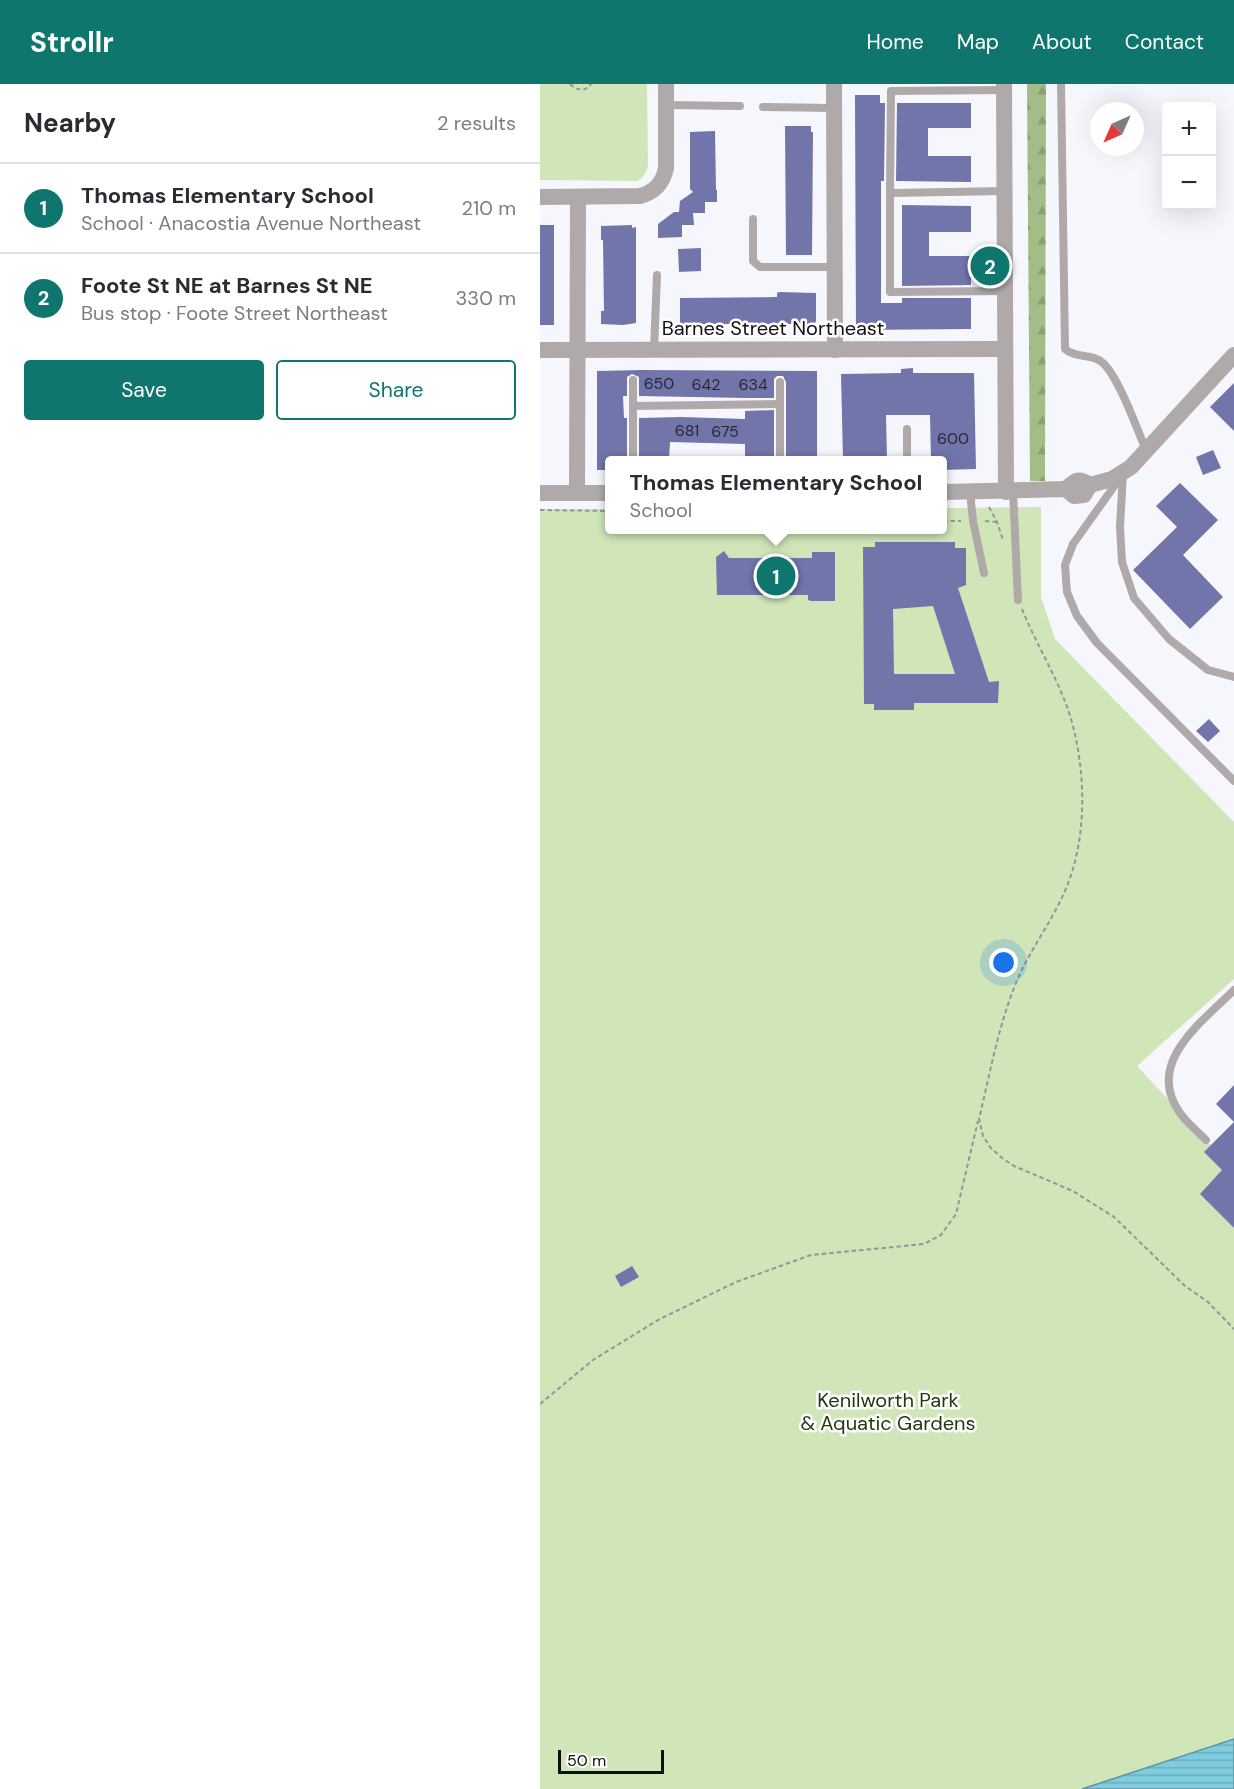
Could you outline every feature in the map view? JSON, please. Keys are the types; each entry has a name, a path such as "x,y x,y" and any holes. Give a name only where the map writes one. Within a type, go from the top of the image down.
{"street":[{"path":"540,197 640,196 658,187 666,168 666,84"},
{"path":"834,84 835,350"},
{"path":"1004,87 1005,349 1009,491"},
{"path":"578,196 576,350 578,493"},
{"name":"Barnes Street Northeast","path":"540,350 1005,349"},
{"path":"947,492 1066,489 1075,481 1083,480 1090,485 1112,479 1124,473 1234,356"},
{"path":"540,493 605,493"}],"lane":[{"path":"1061,84 1065,349 1070,353 1098,359 1104,364 1117,383 1146,450"},
{"path":"1004,87 891,91 890,292 1005,291"},
{"path":"666,105 740,106"},
{"path":"763,107 834,108"},
{"path":"890,193 1005,191"},
{"path":"753,219 753,261 760,267 834,267"},
{"path":"654,350 657,274"},
{"path":"633,380 633,456"},
{"path":"780,382 780,456"},
{"path":"633,406 780,404"},
{"path":"907,429 907,456"},
{"path":"1124,473 1120,526 1122,562 1134,598 1169,639 1208,670 1234,677"},
{"path":"1124,473 1073,544 1065,565 1067,592 1077,616 1097,643 1234,781"},
{"path":"1009,491 1018,600"},
{"path":"970,492 973,521 984,573"},
{"path":"1206,1140 1181,1115 1171,1098 1168,1078 1170,1065 1178,1048 1234,990"}],"path":[{"path":"570,84 575,89 583,90 591,84"},
{"path":"987,504 997,522 1003,541"},
{"path":"540,510 605,511"},
{"path":"947,521 965,521"},
{"path":"981,521 997,522"},
{"path":"540,1404 594,1360 658,1320 736,1282 811,1255 924,1244 940,1235 956,1214 1002,1020 1025,963 1065,889 1078,850 1082,792 1080,760 1068,706 1018,600"},
{"path":"979,1119 983,1136 990,1147 1002,1158 1014,1166 1073,1191 1113,1217 1185,1286 1208,1302 1234,1329"}],"green space":[{"path":"540,84 647,84 648,167 643,177 637,181 540,180"},
{"path":"1027,84 1046,84 1045,481 1030,481"},
{"name":"Kenilworth Park & Aquatic Gardens","path":"1041,507 1041,597 1055,639 1234,822 1234,979 1137,1066 1234,1170 1234,1739 1082,1789 540,1789 540,509 605,509 605,534 947,534 947,508"}],"water":[{"path":"1234,1739 1234,1789 1082,1789"}],"building":[{"path":"855,95 880,95 880,103 885,103 884,181 881,181 881,303 902,303 902,298 971,298 971,329 856,330"},
{"path":"897,103 971,103 971,128 928,128 928,156 971,156 971,182 896,181"},
{"path":"785,126 811,126 811,132 813,132 812,255 786,255"},
{"path":"715,131 717,202 705,202 705,213 693,213 694,225 682,225 682,237 658,238 658,224 674,212 679,212 680,201 693,192 690,189 690,132"},
{"path":"902,205 971,206 971,232 929,232 929,256 971,256 971,285 902,286"},
{"path":"540,225 554,225 554,325 540,325"},
{"path":"632,225 632,228 636,227 636,323 601,324 601,311 604,311 601,226"},
{"path":"701,248 701,271 679,272 678,249"},
{"path":"779,292 816,293 816,322 812,324 680,324 680,298 777,297"},
{"path":"913,368 913,373 974,373 976,469 947,470 947,456 931,456 930,415 886,415 887,456 843,456 841,374 901,373 901,369"},
{"path":"597,371 817,371 817,456 786,456 786,382 783,376 777,376 774,379 774,398 746,398 639,396 639,377 632,374 627,377 627,396 623,396 624,418 627,418 627,456 605,456 605,470 597,470"},
{"path":"1234,383 1234,431 1210,407"},
{"path":"774,410 774,456 745,456 745,444 670,442 669,456 639,456 639,418 745,419 745,411"},
{"path":"1213,450 1221,468 1203,475 1196,457"},
{"path":"1180,483 1218,520 1183,555 1223,597 1190,629 1133,570 1177,527 1156,506"},
{"path":"875,542 955,542 955,548 966,548 966,585 958,588 989,682 999,681 998,703 914,703 914,710 874,710 874,704 864,704 863,547 875,547","holes":["933,606 955,674 894,674 893,609"]},
{"path":"724,551 729,558 812,558 812,552 835,552 835,601 811,601 808,600 808,595 717,595 716,557"},
{"path":"1209,719 1220,731 1208,742 1196,731"},
{"path":"1234,1085 1234,1122 1216,1104"},
{"path":"1234,1122 1234,1228 1200,1194 1222,1170 1204,1152"},
{"path":"632,1266 639,1277 621,1287 615,1276"}],"place":[{"name":"Foote St NE at Barnes St NE","path":"990,266"},
{"name":"Thomas Elementary School","path":"776,576"}]}
